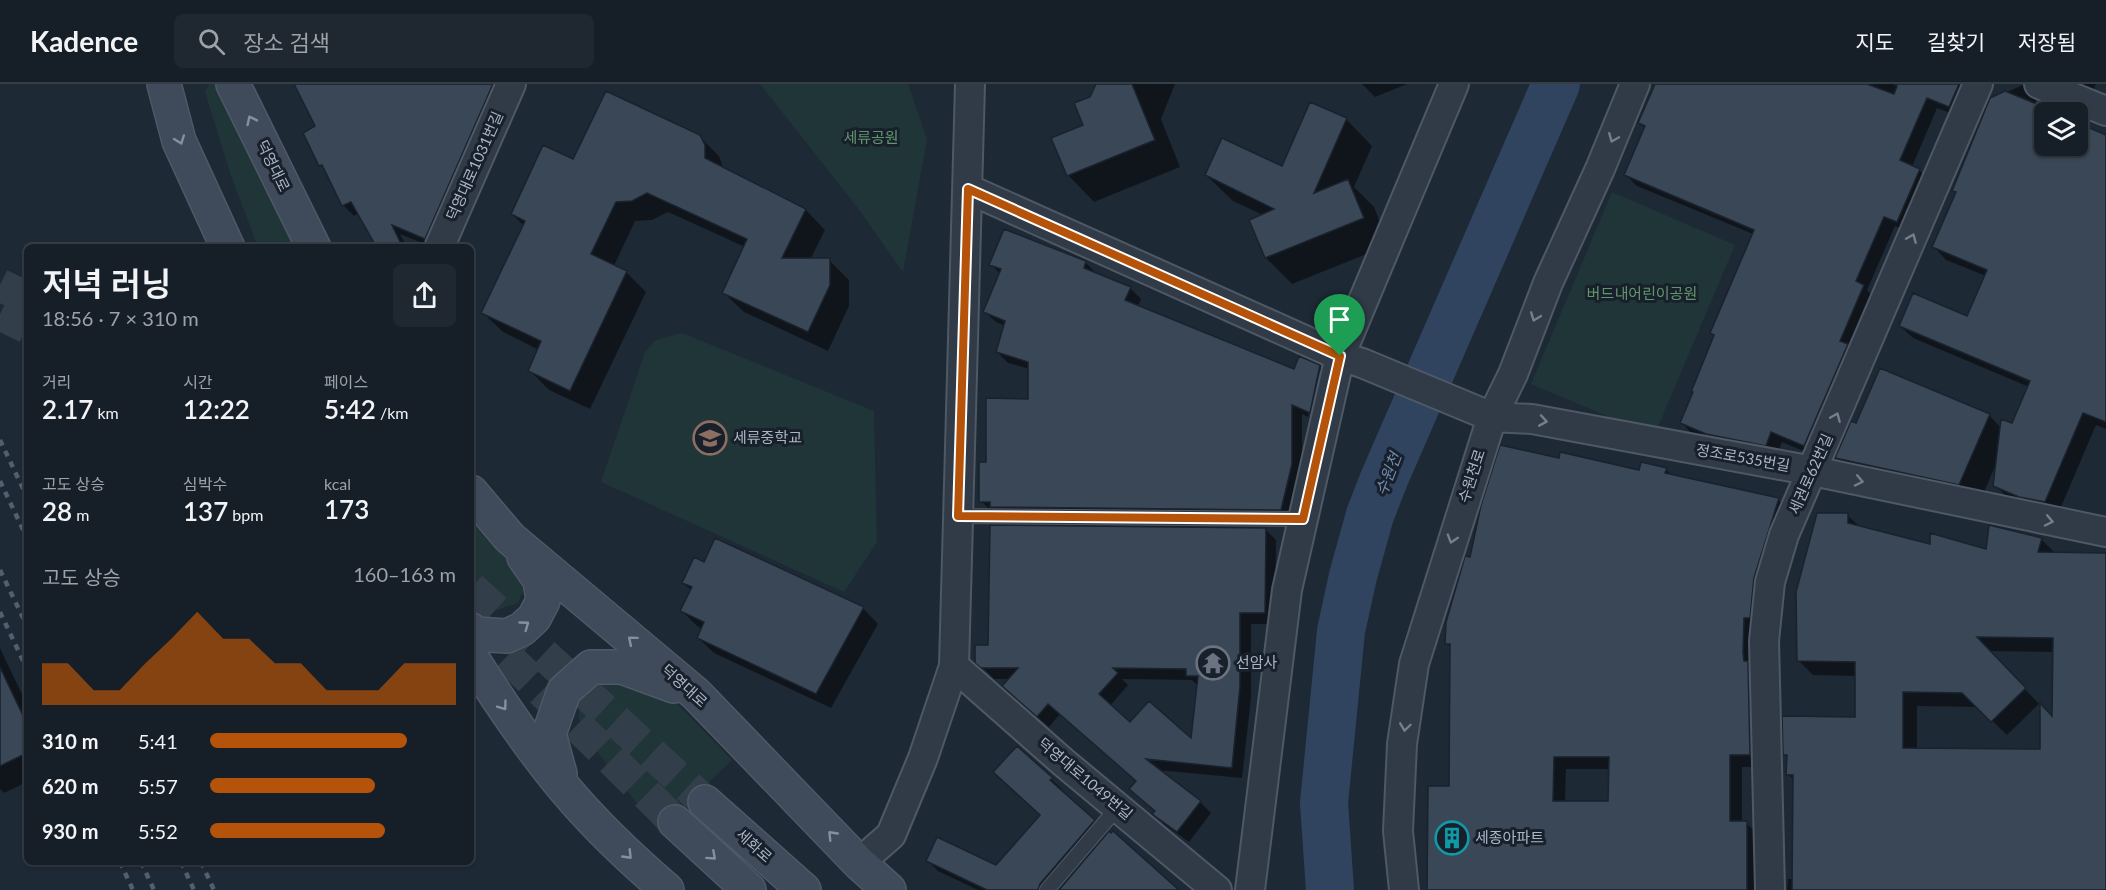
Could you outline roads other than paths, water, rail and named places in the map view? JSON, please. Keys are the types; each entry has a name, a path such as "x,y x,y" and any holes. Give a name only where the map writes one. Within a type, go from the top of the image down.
{"main road":[{"path":"164,84 179,141 226,244"},
{"name":"덕영대로","path":"233,84 312,244"},
{"name":"덕영대로","path":"474,496 510,538 696,694 859,863 889,890"},
{"path":"474,632 507,636 534,618 543,601 540,580 510,538"},
{"path":"474,662 499,701 564,789 667,890"},
{"path":"564,789 549,734 564,691 591,667 622,667 696,694"},
{"name":"세화로","path":"705,802 804,890"},
{"path":"675,822 750,890"}],"street":[{"name":"덕영대로1031번길","path":"441,244 511,84"},
{"path":"859,863 891,834 923,758 954,666 970,84"},
{"path":"1250,890 1287,590 1303,519 1351,359 1454,84"},
{"name":"수원천로","path":"1404,890 1398,831 1402,744 1414,664 1489,416 1513,374 1548,283 1600,169 1635,84"},
{"name":"세권로62번길","path":"1770,890 1764,641 1770,582 1784,535 1978,84"},
{"path":"2040,84 2106,111"},
{"name":"정조로535번길","path":"968,189 1351,359 1489,416 1532,419 1813,471 2106,532"},
{"name":"덕영대로1049번길","path":"954,666 1217,890"}],"lane":[{"path":"958,516 1303,519"},
{"path":"1047,890 1118,807"}],"waterway":[{"name":"수원천","path":"1330,890 1324,803 1341,631 1370,515 1556,84"}],"tunnel":[{"path":"0,285 24,297"},
{"path":"0,314 24,326"},
{"path":"474,591 705,802"},
{"path":"474,624 675,822"}],"railway":[{"path":"0,440 24,491"},
{"path":"0,481 24,532"},
{"path":"0,570 24,620"},
{"path":"0,612 24,663"},
{"path":"121,865 133,890"},
{"path":"142,865 154,890"},
{"path":"182,865 194,890"},
{"path":"202,865 214,890"}],"place":[{"name":"세류중학교","path":"710,438"},
{"name":"선암사","path":"1213,663"},
{"name":"세종아파트","path":"1452,838"}],"park label":[{"name":"세류공원","path":"871,138"},
{"name":"버드내어린이공원","path":"1642,294"}]}
